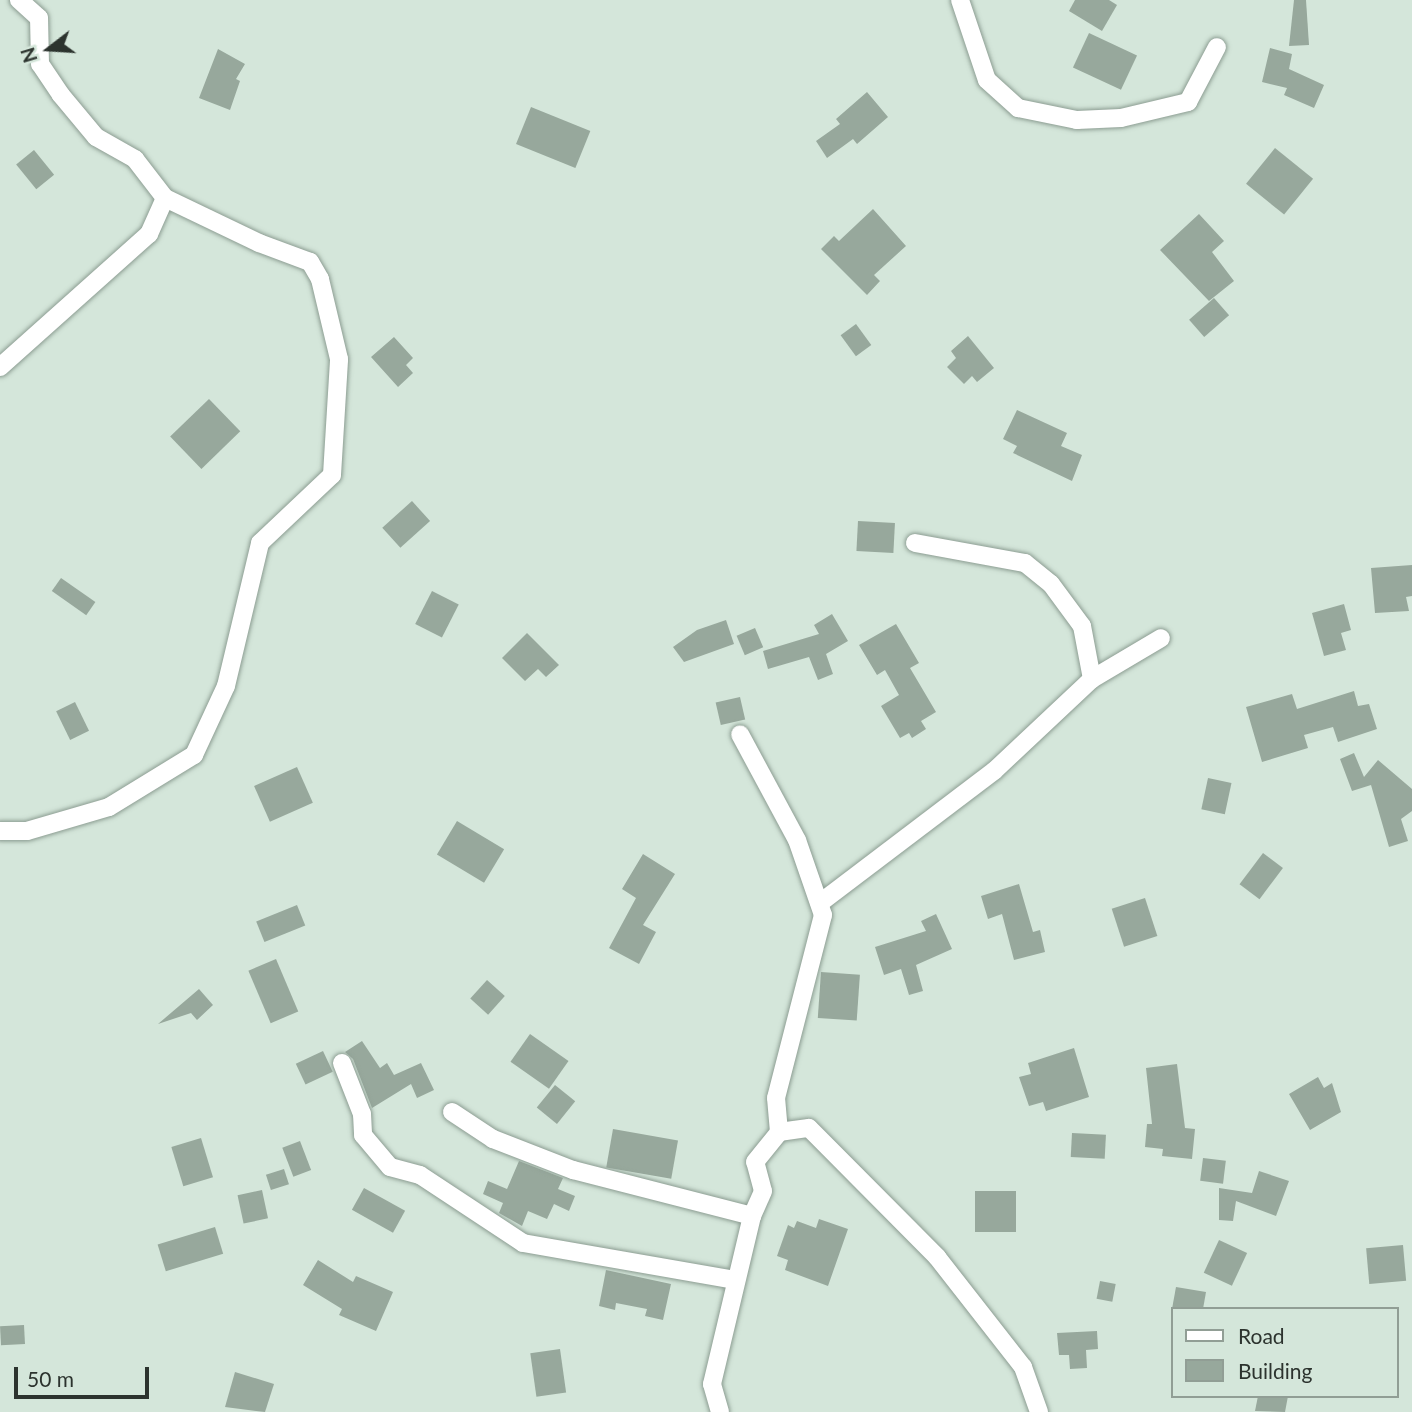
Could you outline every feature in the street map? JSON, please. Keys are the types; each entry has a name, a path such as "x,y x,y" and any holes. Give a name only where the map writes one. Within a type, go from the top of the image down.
{"street":[{"path":"0,831 27,831 110,807 194,755 226,686 260,543 332,475 340,359 320,279 310,262 258,243 165,198 135,159 96,137 61,95 40,64 39,18 19,0"},
{"path":"960,0 987,80 1017,108 1077,120 1121,118 1188,102 1217,47"},
{"path":"0,367 149,233 165,198"},
{"path":"915,543 1024,563 1051,584 1082,626 1092,679"},
{"path":"820,903 995,771 1092,679 1161,638"},
{"path":"720,1412 712,1384 752,1216 763,1191 755,1162 779,1132 776,1098 823,915 797,841 740,734"},
{"path":"342,1063 362,1114 363,1135 390,1167 420,1175 523,1243 736,1280"},
{"path":"452,1112 493,1139 573,1170 752,1216"},
{"path":"779,1132 809,1128 937,1257 1023,1367 1039,1412"}],"building":[{"path":"1075,0 1109,0 1117,5 1102,31 1069,11"},
{"path":"1294,0 1306,0 1309,45 1289,46"},
{"path":"1089,33 1137,55 1121,90 1073,67"},
{"path":"1270,48 1292,54 1289,69 1324,85 1314,108 1284,95 1287,88 1262,82"},
{"path":"218,49 245,64 236,79 240,81 230,110 199,98"},
{"path":"867,92 888,117 857,144 853,139 827,158 816,141 840,124 836,119"},
{"path":"531,107 590,131 575,168 516,144"},
{"path":"1275,148 1313,179 1284,215 1246,184"},
{"path":"34,150 54,175 36,189 16,164"},
{"path":"873,209 906,246 874,275 880,281 867,295 821,249 834,236 839,241"},
{"path":"1199,214 1224,241 1212,252 1234,281 1209,301 1160,250"},
{"path":"1214,298 1229,315 1204,337 1189,320"},
{"path":"856,324 871,345 856,356 841,335"},
{"path":"968,336 994,368 977,382 972,376 964,384 947,367 956,358 951,351"},
{"path":"394,337 413,358 406,365 413,373 398,387 371,357"},
{"path":"209,399 240,431 201,469 170,437"},
{"path":"1017,410 1067,433 1061,446 1082,455 1072,481 1013,453 1017,446 1003,439"},
{"path":"412,501 430,521 400,548 382,528"},
{"path":"858,521 895,523 893,553 856,551"},
{"path":"1412,565 1412,596 1406,597 1409,611 1375,613 1371,568"},
{"path":"61,578 95,602 86,615 52,591"},
{"path":"432,591 459,605 442,638 415,624"},
{"path":"1344,604 1351,630 1341,633 1346,650 1324,656 1312,613"},
{"path":"832,614 848,641 826,654 833,674 818,680 809,657 768,669 763,651 819,634 814,625"},
{"path":"726,620 734,644 684,662 673,647 697,630"},
{"path":"896,624 919,663 910,668 936,712 921,721 926,729 912,738 909,733 900,738 881,706 899,695 885,670 877,675 859,645"},
{"path":"755,628 763,647 745,655 737,636"},
{"path":"527,633 559,665 546,677 538,669 525,681 502,658"},
{"path":"1354,691 1358,706 1369,704 1377,729 1338,742 1333,727 1304,735 1308,748 1262,762 1246,707 1292,694 1297,709"},
{"path":"740,697 745,719 721,725 716,703"},
{"path":"75,702 89,731 70,740 56,711"},
{"path":"1354,753 1364,777 1378,760 1412,789 1412,811 1401,819 1408,841 1389,847 1371,785 1352,791 1340,759"},
{"path":"297,767 313,803 270,822 254,786"},
{"path":"1208,778 1231,783 1225,814 1201,809"},
{"path":"457,821 504,849 484,883 437,854"},
{"path":"1263,853 1283,868 1259,899 1240,884"},
{"path":"643,854 675,874 643,925 656,932 639,964 609,948 636,898 622,889"},
{"path":"1019,884 1033,932 1040,930 1045,952 1014,960 1002,914 988,919 981,896"},
{"path":"1145,898 1157,936 1124,947 1112,909"},
{"path":"297,905 305,925 264,942 256,921"},
{"path":"936,914 952,949 916,965 923,991 909,995 901,969 884,975 875,947 926,931 921,921"},
{"path":"276,959 298,1011 271,1023 248,971"},
{"path":"821,972 860,975 857,1021 818,1018"},
{"path":"487,980 505,996 488,1015 470,999"},
{"path":"199,989 213,1005 197,1020 191,1013 158,1024"},
{"path":"530,1034 569,1061 549,1089 510,1062"},
{"path":"362,1041 380,1068 387,1063 394,1075 421,1063 434,1090 417,1098 411,1084 372,1108 353,1059 345,1052"},
{"path":"1074,1048 1089,1097 1046,1111 1043,1102 1029,1106 1019,1077 1031,1074 1028,1063"},
{"path":"323,1051 333,1072 306,1085 296,1064"},
{"path":"1177,1064 1185,1128 1195,1129 1192,1159 1162,1156 1163,1149 1145,1147 1147,1124 1152,1124 1146,1068"},
{"path":"1318,1077 1324,1088 1332,1083 1341,1112 1310,1130 1289,1094"},
{"path":"555,1085 575,1101 557,1124 537,1108"},
{"path":"613,1129 678,1140 671,1179 606,1167"},
{"path":"1072,1133 1106,1135 1105,1159 1071,1157"},
{"path":"201,1138 213,1177 183,1186 171,1147"},
{"path":"300,1141 311,1170 293,1177 282,1148"},
{"path":"1203,1158 1226,1161 1223,1184 1200,1181"},
{"path":"519,1161 563,1178 558,1189 575,1196 569,1211 554,1204 547,1219 528,1211 522,1226 499,1213 503,1203 483,1194 488,1181 507,1189"},
{"path":"284,1169 289,1184 271,1190 266,1175"},
{"path":"1259,1171 1289,1181 1276,1216 1236,1201 1233,1221 1219,1220 1219,1188 1252,1193"},
{"path":"364,1188 405,1211 393,1233 352,1210"},
{"path":"262,1190 268,1218 244,1224 238,1195"},
{"path":"975,1191 1016,1191 1016,1232 975,1232"},
{"path":"819,1219 848,1229 828,1286 785,1270 788,1260 777,1256 788,1225 794,1228 797,1221 816,1228"},
{"path":"215,1227 223,1254 166,1271 158,1245"},
{"path":"1219,1240 1247,1253 1232,1286 1204,1273"},
{"path":"1403,1245 1406,1281 1369,1284 1366,1248"},
{"path":"318,1260 353,1282 356,1276 393,1292 376,1331 339,1315 342,1309 303,1285"},
{"path":"606,1270 671,1284 663,1320 645,1316 647,1309 616,1303 615,1310 599,1306"},
{"path":"1100,1281 1116,1284 1112,1302 1097,1299"},
{"path":"1176,1287 1206,1292 1203,1307 1172,1307"},
{"path":"24,1325 25,1344 1,1345 0,1326"},
{"path":"1097,1331 1098,1349 1086,1350 1087,1368 1070,1369 1069,1355 1059,1355 1057,1333"},
{"path":"560,1349 566,1393 536,1397 530,1353"},
{"path":"235,1372 274,1384 265,1412 225,1407"},
{"path":"1258,1398 1288,1398 1285,1412 1255,1411"}]}
